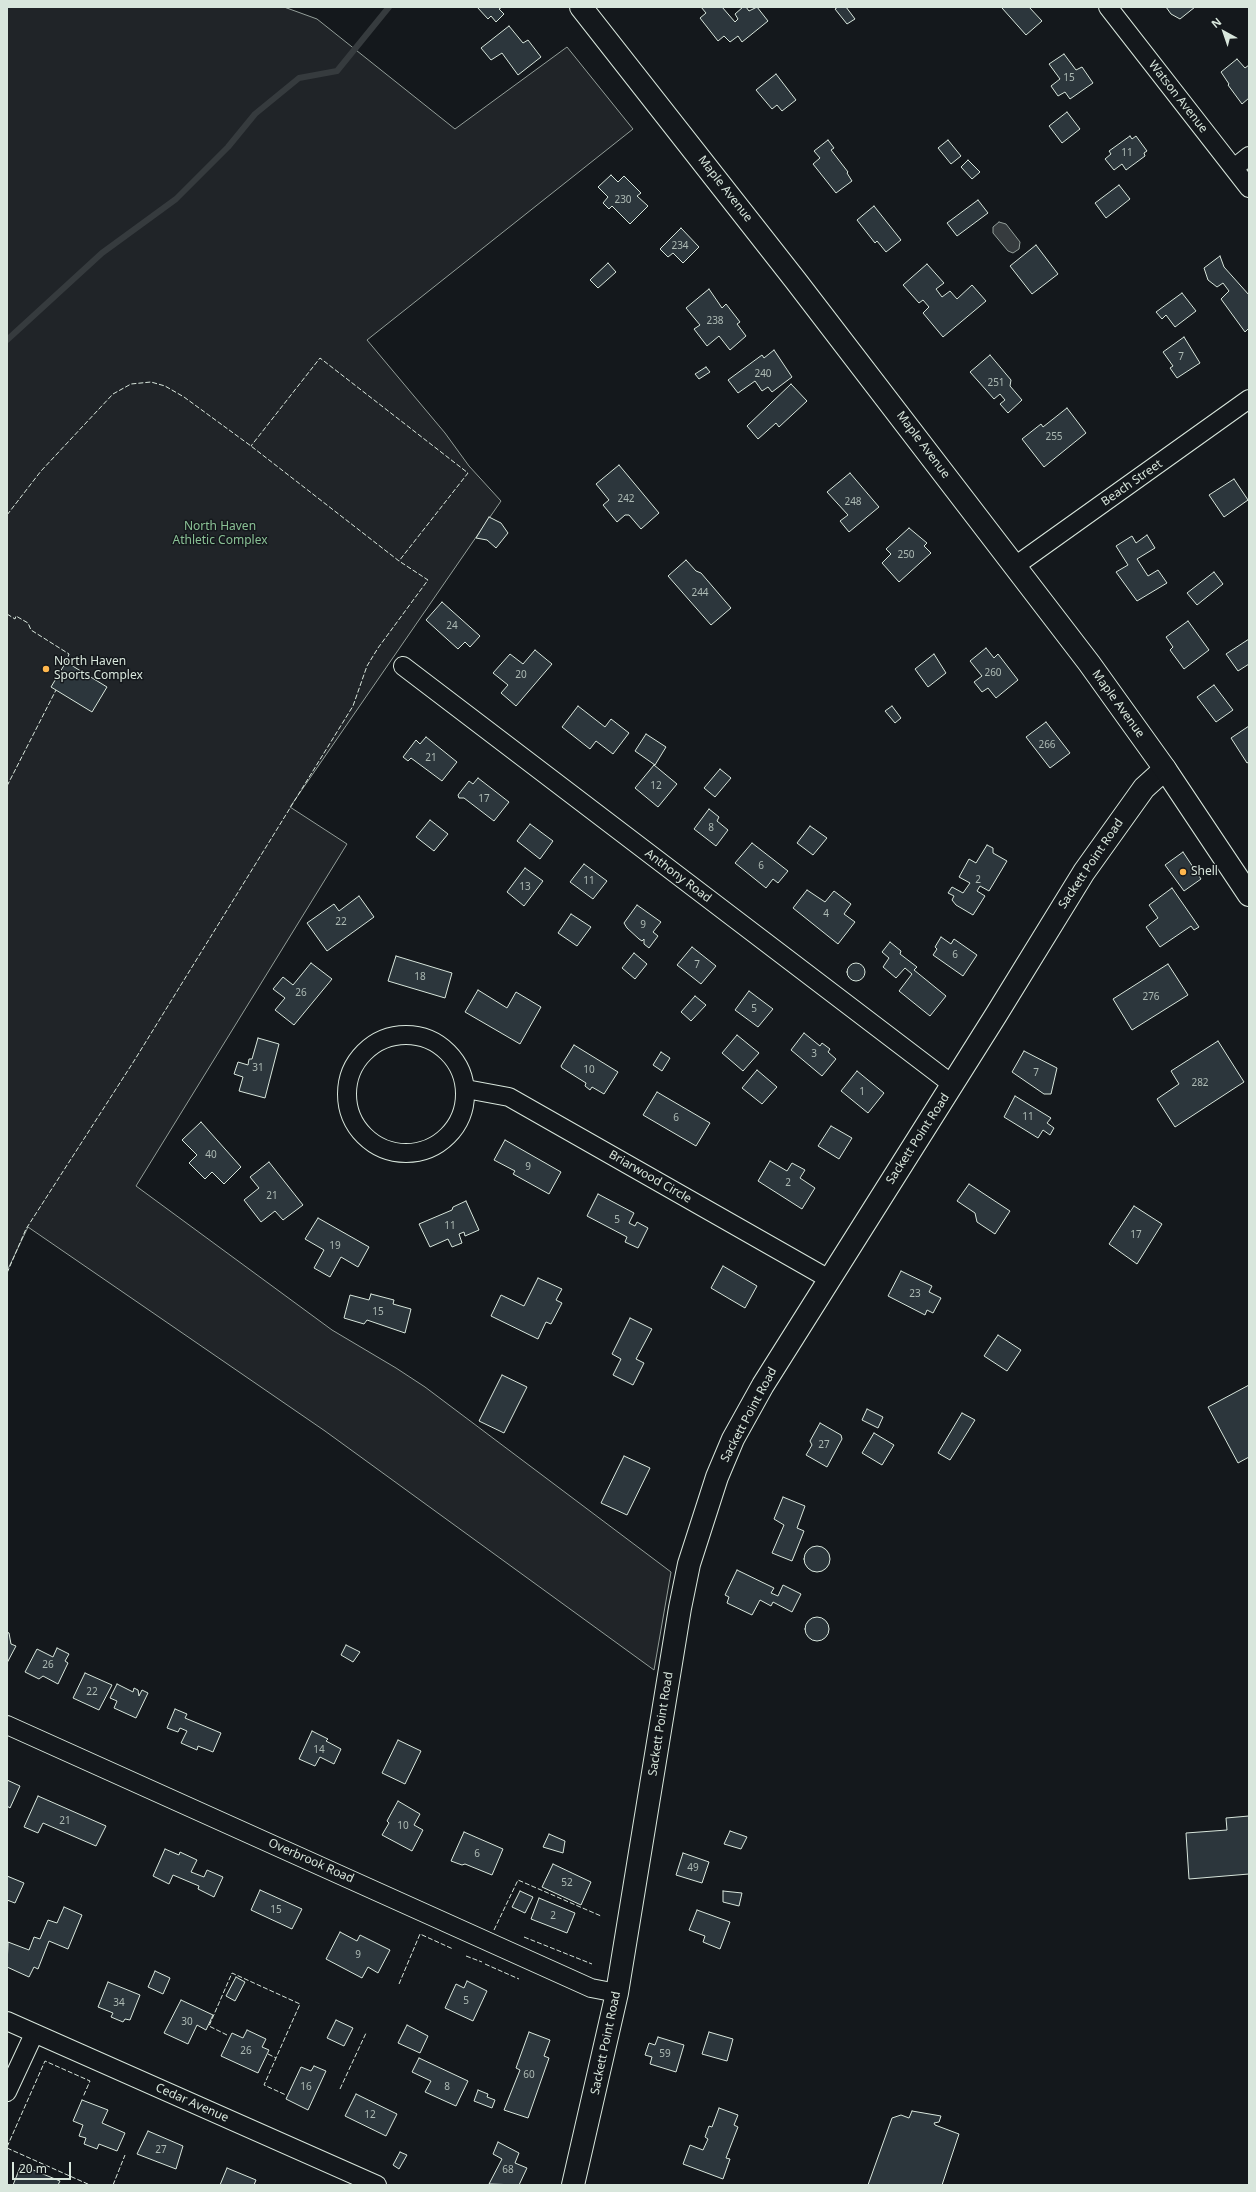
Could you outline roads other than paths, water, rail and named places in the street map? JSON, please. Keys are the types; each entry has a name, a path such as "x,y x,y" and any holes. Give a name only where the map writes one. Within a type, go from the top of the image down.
{"street":[{"name":"Maple Avenue","path":"580,7 767,243 1089,663 1165,769 1249,895"},
{"name":"Watson Avenue","path":"1108,7 1249,188"},
{"path":"1234,168 1249,156"},
{"name":"Beach Street","path":"1015,566 1249,399"},
{"name":"Anthony Road","path":"403,666 953,1085"},
{"name":"Sackett Point Road","path":"573,2185 616,1993 669,1668 689,1564 717,1477 734,1439 763,1385 828,1279 953,1085 1084,872 1144,788 1165,769"},
{"path":"398,1035 417,1036 435,1042 450,1054 460,1069 466,1089 464,1108 456,1126 442,1142 424,1151 404,1154 384,1150 366,1139 354,1123 347,1104 347,1085 353,1067 365,1052 380,1041 398,1035"},
{"name":"Briarwood Circle","path":"466,1089 509,1097 828,1279"},
{"name":"Overbrook Road","path":"7,1725 591,1988 616,1993"},
{"name":"Cedar Avenue","path":"7,2022 377,2185"},
{"path":"7,2092 34,2034"}],"waterway":[{"path":"7,340 102,253 176,199 228,147 255,114 299,78 337,71 389,7"}],"place":[{"name":"North Haven Sports Complex","path":"46,669"},
{"name":"Shell","path":"1183,872"}],"park label":[{"name":"North Haven Athletic Complex","path":"220,534"}]}
